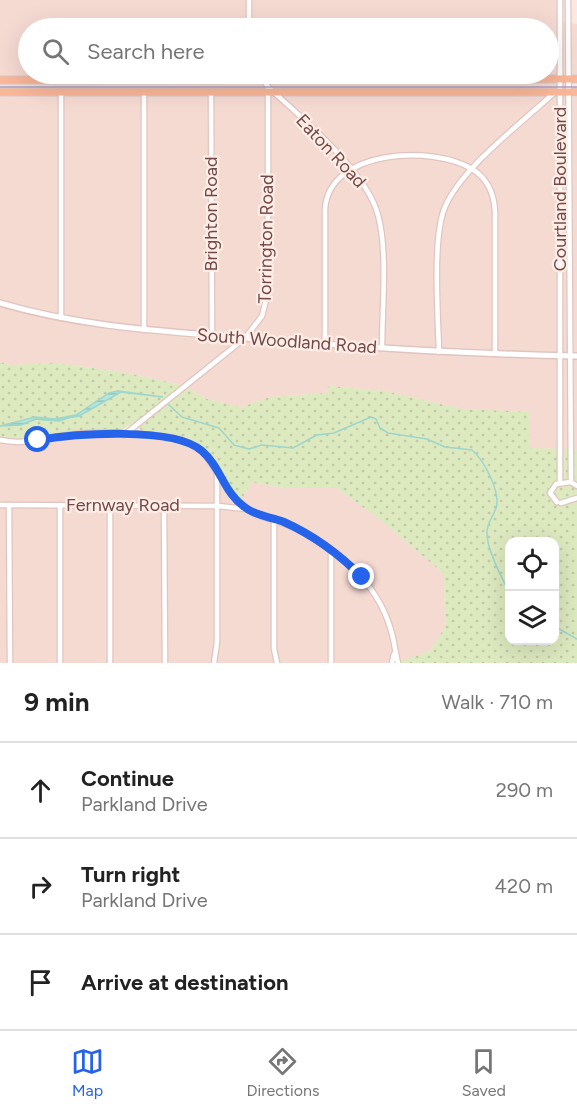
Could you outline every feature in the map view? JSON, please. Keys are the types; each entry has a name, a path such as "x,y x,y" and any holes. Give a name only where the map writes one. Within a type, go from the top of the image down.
{"main road":[{"path":"559,79 577,79"},
{"path":"0,80 18,80"},
{"path":"214,84 568,93"},
{"path":"0,92 211,92 267,85 316,84"}],"street":[{"path":"249,0 249,18"},
{"name":"Courtland Boulevard","path":"560,0 564,79 568,93 571,482"},
{"name":"Courtland Boulevard","path":"564,79 568,0"},
{"name":"Eaton Road","path":"267,85 350,168 368,190 380,222 382,348"},
{"name":"Torrington Road","path":"124,435 245,338 260,321 268,297 267,85"},
{"path":"61,92 61,318"},
{"path":"144,92 144,330"},
{"name":"Brighton Road","path":"211,92 212,335"},
{"path":"439,352 440,226 448,200 472,169 568,93"},
{"name":"Courtland Boulevard","path":"568,93 560,113 560,482 553,486 550,493 559,502 577,498"},
{"path":"560,113 568,113"},
{"path":"325,344 325,203 331,186 350,168 367,161 413,157 453,161 472,169 488,186 494,202 495,354"},
{"path":"560,240 569,240"},
{"name":"South Woodland Road","path":"0,303 61,318 144,330 439,352 577,356"},
{"path":"561,343 569,343"},
{"path":"0,440 20,443 80,433 124,435 180,439 201,450 218,470 233,497 247,509 306,533 354,569 379,600 390,626 398,663"},
{"path":"561,446 569,446"},
{"path":"214,663 218,642 218,470"},
{"path":"560,482 571,482 577,486"},
{"name":"Fernway Road","path":"0,505 164,505 247,509"},
{"path":"9,505 10,663"},
{"path":"60,505 60,663"},
{"path":"110,505 110,663"},
{"path":"164,505 165,663"},
{"path":"274,519 274,649 278,663"},
{"path":"331,551 331,663"},
{"path":"392,663 395,651"}],"shaded area":[{"path":"0,0 560,0 560,21 577,24 577,79 568,79 569,449 530,448 529,412 463,409 385,391 328,386 327,393 269,397 242,407 207,399 181,385 127,373 57,363 9,365 0,362"},
{"path":"572,97 577,97 577,449 574,449"},
{"path":"80,433 180,439 201,450 239,502 252,482 284,488 336,488 378,518 444,574 445,627 430,651 401,661 401,663 0,663 0,440 12,442"}],"green space":[{"path":"0,362 9,365 57,363 127,373 181,385 207,399 242,407 269,397 327,393 328,386 385,391 463,409 530,412 530,448 577,449 577,663 401,663 400,661 430,651 445,627 444,574 378,518 336,488 284,488 252,482 241,500 230,488 217,464 203,448 185,439 145,433 129,425 119,432 81,431 30,440 0,437"}],"water":[{"path":"118,391 163,397 121,392 79,416 55,420 36,419 21,425 0,426 35,417 55,419 76,415 109,393"}],"waterway":[{"path":"168,404 182,417 219,428 234,445 249,449 262,445 293,448 317,435 334,433 371,417 376,419 380,428 388,433 427,439 445,447 472,450 494,485 497,501 487,534 489,548 509,591"},
{"path":"34,419 59,421 68,418"},
{"path":"559,629 577,639"}],"tram line":[{"path":"0,87 577,87"}],"route":[{"path":"38,440 80,433 180,439 201,450 209,458 233,497 247,509 306,533 346,562 362,577"}]}
